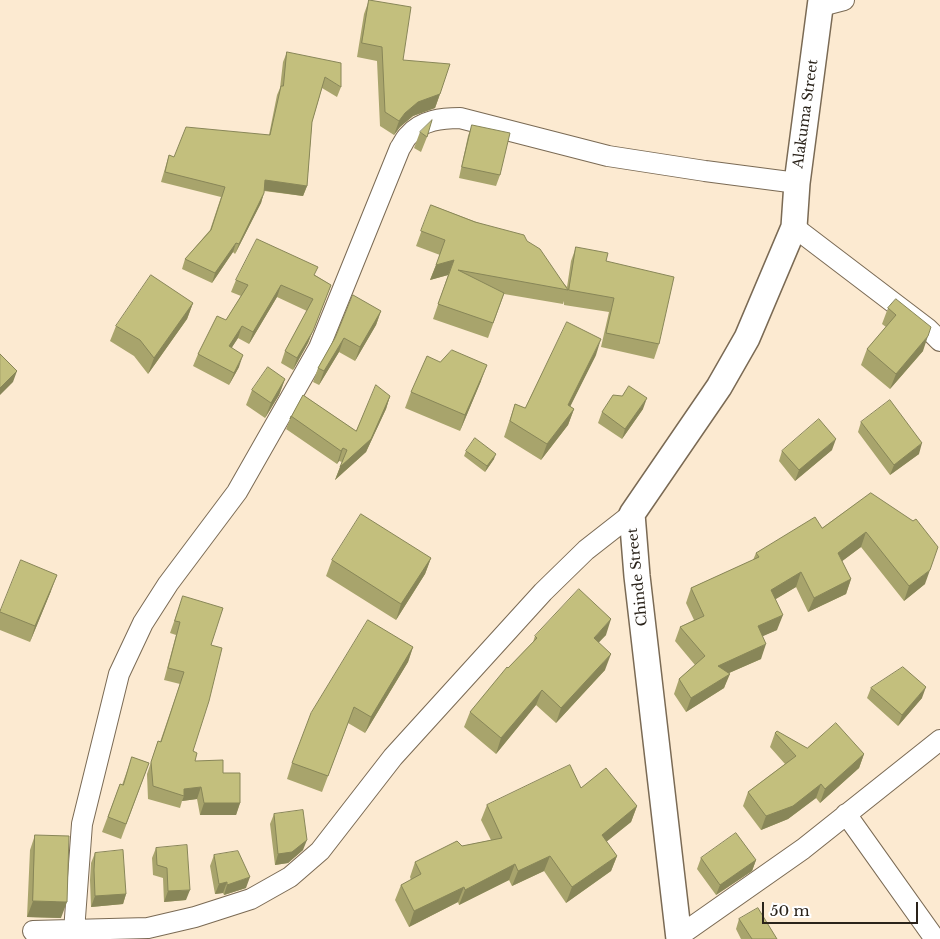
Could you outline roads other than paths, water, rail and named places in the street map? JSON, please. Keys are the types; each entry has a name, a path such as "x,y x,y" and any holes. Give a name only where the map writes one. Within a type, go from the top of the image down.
{"street":[{"name":"Alakuma Street","path":"794,228 797,183 828,2"},
{"path":"74,931 82,824 119,674 143,623 168,584 237,492 319,348 400,148 409,134 421,125 440,118 460,118 608,156 797,183"},
{"path":"794,228 928,329 940,341"},
{"name":"Chinde Street","path":"679,937 637,576 632,514 719,387 747,338 794,228"},
{"path":"32,931 148,928 195,917 251,899 290,878 320,851 393,757 543,592 586,550 632,514"},
{"path":"679,937 803,849 940,740"},
{"path":"846,814 935,939"}]}
